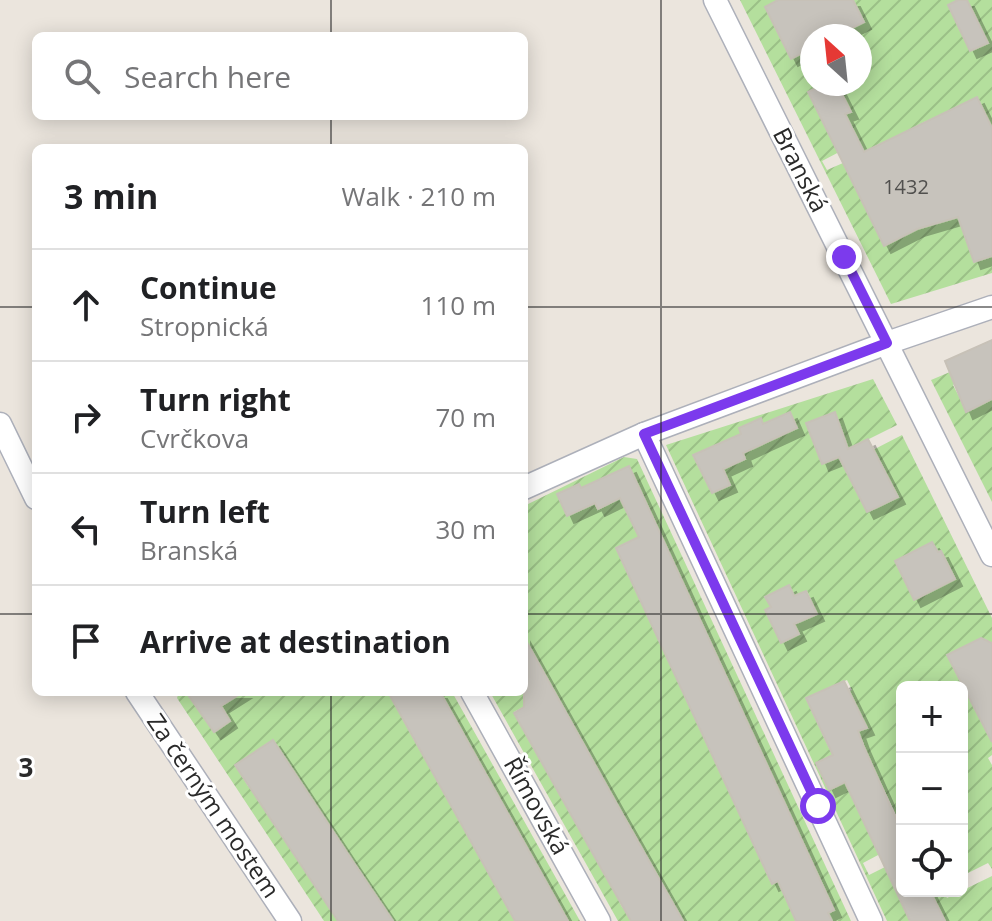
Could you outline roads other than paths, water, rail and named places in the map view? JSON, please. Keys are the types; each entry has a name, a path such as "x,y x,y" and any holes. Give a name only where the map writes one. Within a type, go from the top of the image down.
{"street":[{"name":"Branská","path":"715,0 992,555"},
{"path":"528,486 644,434 992,307"},
{"path":"0,424 32,490"},
{"path":"644,434 871,921"},
{"name":"Za černým mostem","path":"140,696 290,921"},
{"name":"Římovská","path":"474,696 599,921"}]}
